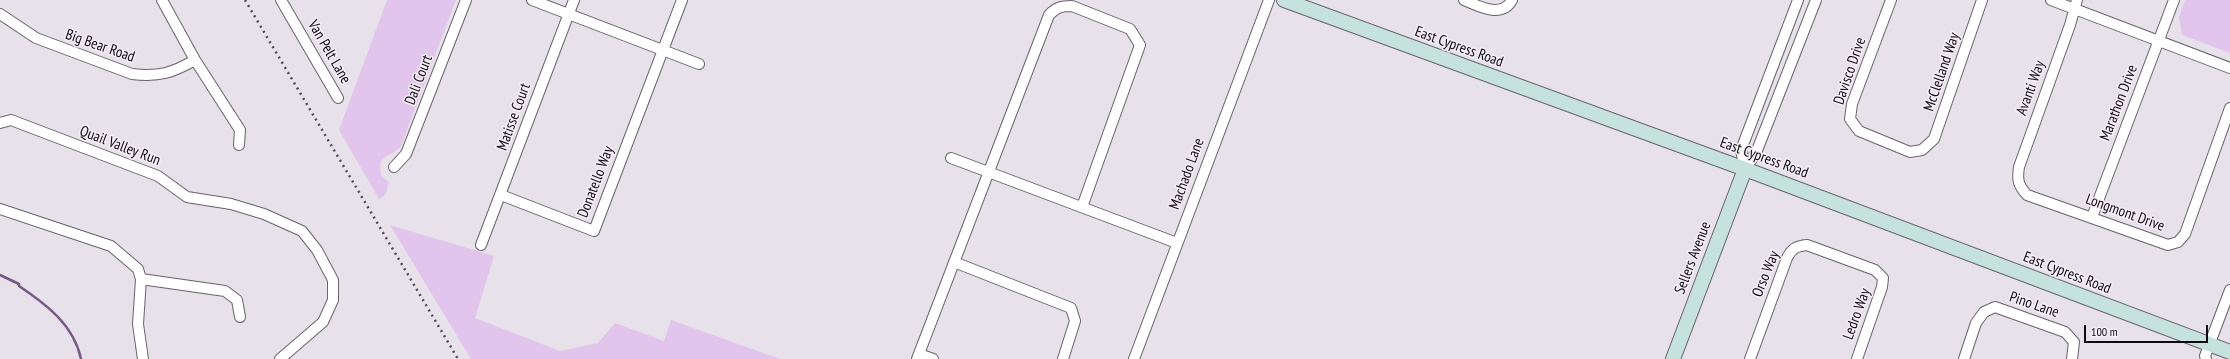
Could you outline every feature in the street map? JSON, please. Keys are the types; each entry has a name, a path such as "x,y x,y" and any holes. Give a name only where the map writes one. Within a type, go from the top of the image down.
{"street":[{"path":"162,0 195,60 240,130 239,146"},
{"name":"Van Pelt Lane","path":"281,0 338,98"},
{"name":"Dali Court","path":"394,167 406,154 466,0"},
{"path":"532,0 699,64"},
{"name":"Matisse Court","path":"481,244 501,195 574,0"},
{"path":"663,50 682,0"},
{"name":"Machado Lane","path":"1134,359 1268,0"},
{"name":"East Cypress Road","path":"1284,0 1744,169 2205,355 2230,352"},
{"path":"1464,0 1488,9 1501,9 1508,6 1512,0"},
{"name":"Sellers Avenue","path":"1744,169 1741,150 1798,0"},
{"name":"Sellers Avenue","path":"1673,359 1744,169 1756,153 1816,0"},
{"name":"Davisco Drive","path":"1891,0 1852,104 1850,119 1859,131 1910,152 1922,150"},
{"name":"McClelland Way","path":"1922,150 1934,139 1982,0"},
{"path":"2051,0 2075,4 2159,40 2230,68"},
{"name":"Marathon Drive","path":"2092,217 2174,0"},
{"name":"Avanti Way","path":"2019,186 2017,178 2019,167 2070,25 2075,4"},
{"path":"933,359 918,356 1049,15 1055,8 1072,6 1130,29 1140,46 1082,207"},
{"name":"Big Bear Road","path":"0,14 36,38 132,74 149,76 166,74 195,60"},
{"name":"Donatello Way","path":"501,195 594,231 663,50"},
{"name":"Longmont Drive","path":"2019,186 2027,195 2168,245 2178,242 2185,234 2230,108"},
{"name":"Quail Valley Run","path":"0,123 11,120 158,176 187,197 231,204 264,214 302,231 317,250 333,280 333,300 323,322 280,359"},
{"path":"951,158 1177,244"},
{"path":"0,209 112,246 138,269 141,279 138,324 143,359"},
{"name":"Orso Way","path":"1750,359 1787,258 1791,251 1798,246 1807,245 1875,270 1883,278"},
{"path":"954,262 1071,308 1076,321 1063,359"},
{"name":"Ledro Way","path":"1857,359 1882,287 1883,278"},
{"path":"141,279 226,291 237,300 240,317"},
{"path":"2205,355 2230,290"},
{"name":"Pino Lane","path":"1964,359 1976,324 1984,312 1995,307 2065,332 2074,342 2072,359"}],"shaded area":[{"path":"387,0 456,0 401,146 395,152 384,158 380,164 382,175 389,182 385,195 379,199 339,130"},
{"path":"2185,0 2230,0 2230,53 2182,35 2179,17"},
{"path":"390,225 494,256 475,318 560,351 598,343 615,323 664,341 671,320 780,359 471,359"}],"waterway":[{"path":"0,275 19,284 19,286 58,316 72,336 81,359"}],"railway":[{"path":"245,0 458,359"}]}
